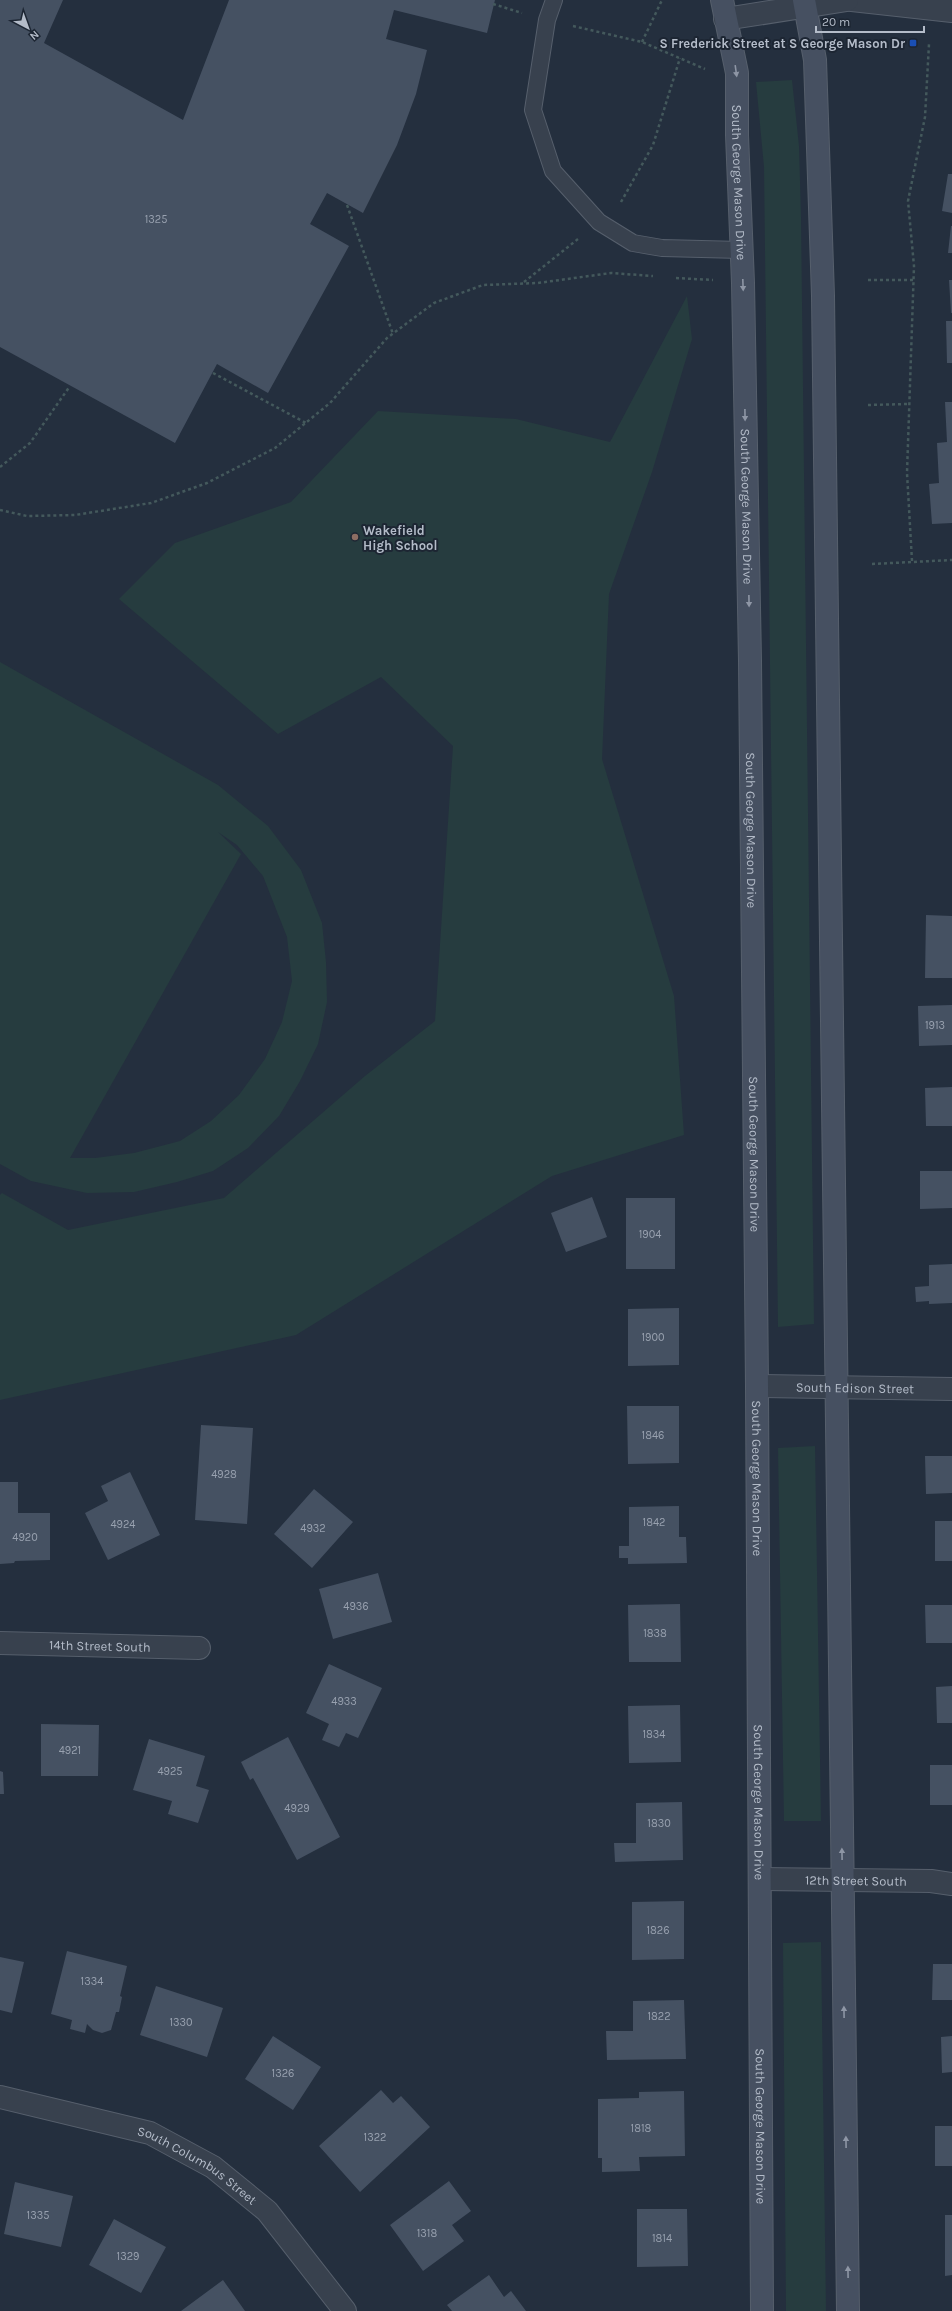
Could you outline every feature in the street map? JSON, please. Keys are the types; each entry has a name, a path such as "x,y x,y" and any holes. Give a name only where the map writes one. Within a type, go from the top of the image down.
{"main road":[{"path":"804,3 815,60 823,296 848,2311"},
{"name":"South George Mason Drive","path":"724,10 738,73 737,135 742,250 750,645 757,1386 762,2311"}],"street":[{"path":"724,10 847,0"},
{"path":"852,0 952,11"},
{"name":"South Edison Street","path":"757,1386 952,1389"},
{"name":"14th Street South","path":"0,1643 199,1648"},
{"name":"12th Street South","path":"760,1879 930,1881 952,1884"},
{"name":"South Columbus Street","path":"0,2097 150,2133 213,2167 267,2211 345,2311"}],"lane":[{"path":"554,0 547,20 533,110 553,171 599,222 633,244 662,248 742,250"}],"path":[{"path":"642,42 662,0"},
{"path":"494,4 547,20 642,42 707,70"},
{"path":"912,561 907,473 908,404 914,266 908,201 924,117 929,44"},
{"path":"619,204 653,146 680,58"},
{"path":"347,205 393,334"},
{"path":"524,283 580,237"},
{"path":"0,510 27,516 75,515 151,503 214,480 275,448 330,403 393,334 434,303 483,285 538,283 611,273 658,277"},
{"path":"674,278 713,280"},
{"path":"868,280 913,280"},
{"path":"213,373 306,423"},
{"path":"0,467 30,443 70,386"},
{"path":"868,405 908,404"},
{"path":"872,564 952,560"}],"green space":[{"path":"792,80 799,146 801,217 814,1324 778,1327 764,167 756,82"},
{"path":"687,296 692,339 652,472 609,594 602,759 674,996 684,1135 552,1176 296,1335 0,1400 0,1195 2,1193 68,1230 224,1198 365,1076 435,1021 453,746 381,677 278,734 119,599 175,543 291,502 378,411 516,419 610,442"},
{"path":"0,662 218,785 268,826 301,870 322,923 326,962 327,1002 318,1044 300,1081 279,1116 248,1148 213,1171 177,1182 134,1192 87,1193 31,1181 0,1164","holes":["218,832 237,845 263,876 287,937 292,981 282,1022 265,1059 239,1095 211,1121 180,1141 134,1153 95,1158 70,1158 241,854"]},
{"path":"815,1446 821,1821 784,1821 778,1448"},
{"path":"821,1942 826,2311 786,2311 783,1943"}],"building":[{"path":"0,0 63,0 44,43 183,120 229,0 495,0 487,33 394,10 386,39 427,50 416,94 397,145 363,213 327,193 310,224 349,246 268,393 217,364 175,443 0,347"},
{"path":"948,174 952,174 952,213 942,211"},
{"path":"951,226 952,253 948,253"},
{"path":"949,280 952,280 952,313 951,313"},
{"path":"946,321 952,321 952,363 947,363"},
{"path":"945,402 952,402 952,523 932,524 929,484 939,483 937,443 947,442"},
{"path":"926,915 952,916 952,978 925,978"},
{"path":"952,1005 952,1045 919,1046 918,1006"},
{"path":"952,1087 952,1126 926,1126 925,1088"},
{"path":"920,1171 952,1171 952,1208 920,1209"},
{"path":"592,1197 607,1237 566,1252 551,1213"},
{"path":"626,1198 675,1198 675,1269 626,1269"},
{"path":"952,1264 952,1303 929,1304 929,1301 916,1302 915,1287 929,1286 929,1265"},
{"path":"679,1308 679,1365 628,1366 628,1309"},
{"path":"627,1406 679,1406 679,1463 628,1464"},
{"path":"201,1425 253,1428 247,1524 195,1520"},
{"path":"925,1456 952,1456 952,1493 926,1494"},
{"path":"130,1472 160,1535 108,1560 85,1513 108,1501 101,1486"},
{"path":"0,1482 18,1482 18,1513 50,1513 50,1560 15,1561 14,1563 0,1564"},
{"path":"314,1489 353,1522 312,1568 274,1534"},
{"path":"679,1506 679,1537 686,1537 687,1563 628,1564 628,1558 619,1558 619,1546 629,1546 629,1507"},
{"path":"935,1521 952,1521 952,1561 935,1561"},
{"path":"378,1573 392,1622 333,1639 319,1589"},
{"path":"680,1604 681,1662 629,1662 628,1605"},
{"path":"925,1605 952,1605 952,1643 926,1643"},
{"path":"329,1664 382,1688 358,1738 346,1733 339,1747 322,1740 329,1724 306,1713"},
{"path":"952,1686 952,1723 937,1723 936,1687"},
{"path":"680,1705 681,1762 629,1763 628,1706"},
{"path":"41,1724 99,1725 98,1776 41,1776"},
{"path":"288,1737 340,1837 297,1860 253,1778 250,1780 241,1762"},
{"path":"149,1739 205,1756 196,1786 209,1790 198,1823 168,1814 172,1801 133,1790"},
{"path":"930,1765 952,1765 952,1805 930,1805"},
{"path":"0,1771 3,1772 4,1794 0,1794"},
{"path":"682,1802 683,1860 615,1862 614,1843 636,1843 636,1803"},
{"path":"684,1901 684,1959 632,1960 632,1902"},
{"path":"67,1951 127,1966 120,1996 122,1997 119,2012 116,2012 111,2030 102,2033 93,2030 87,2024 85,2033 70,2029 72,2020 51,2014"},
{"path":"0,1957 24,1962 12,2013 0,2010"},
{"path":"933,1964 952,1964 952,2000 932,2000"},
{"path":"156,1986 223,2008 207,2057 140,2035"},
{"path":"684,2000 686,2059 607,2060 606,2031 633,2031 633,2001"},
{"path":"273,2036 321,2067 293,2110 245,2079"},
{"path":"952,2036 952,2072 942,2073 941,2037"},
{"path":"381,2090 393,2103 401,2096 430,2127 360,2192 319,2146"},
{"path":"684,2091 685,2156 639,2157 640,2171 602,2172 602,2158 598,2158 598,2099 639,2098 639,2092"},
{"path":"935,2126 952,2126 952,2166 935,2166"},
{"path":"449,2181 471,2211 452,2225 464,2241 423,2271 390,2225"},
{"path":"15,2182 73,2196 61,2247 4,2234"},
{"path":"637,2209 687,2209 688,2266 637,2267"},
{"path":"945,2215 952,2215 952,2275 945,2276"},
{"path":"114,2219 166,2247 141,2293 89,2265"},
{"path":"489,2275 504,2297 511,2291 526,2311 452,2311 447,2305"},
{"path":"223,2280 245,2311 181,2311"}],"place":[{"name":"S Frederick Street at S George Mason Dr","path":"913,43"},
{"name":"Wakefield High School","path":"355,537"}]}
